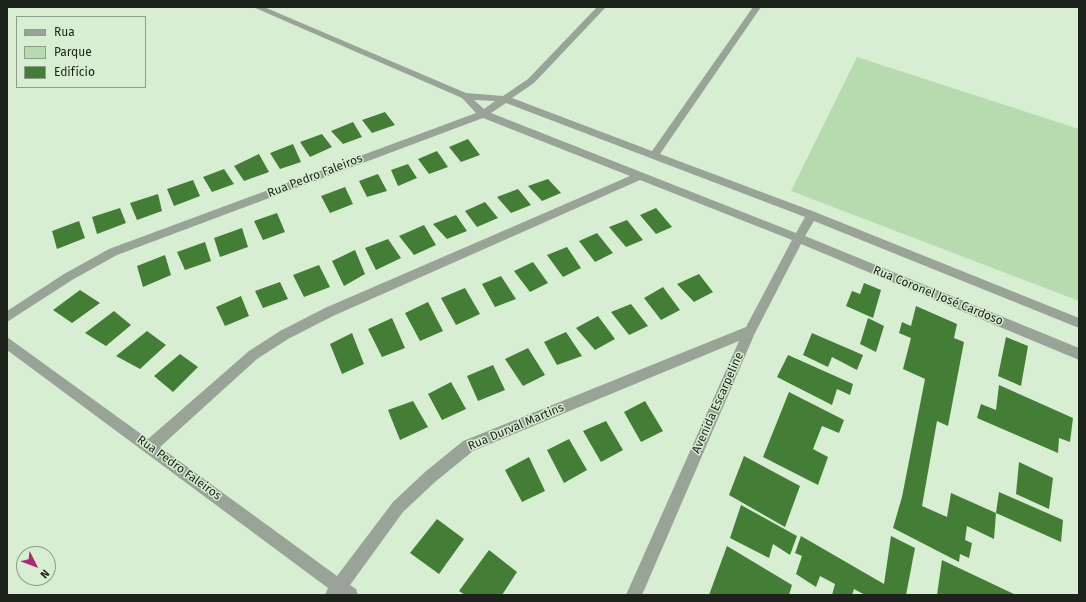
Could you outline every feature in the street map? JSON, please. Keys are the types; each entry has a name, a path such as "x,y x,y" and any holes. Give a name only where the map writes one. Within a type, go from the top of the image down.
{"street":[{"path":"257,7 465,96 505,99 655,154 811,215 1079,324"},
{"name":"Rua Pedro Faleiros","path":"7,317 68,276 113,252 483,114 531,81 602,7"},
{"path":"655,154 758,7"},
{"path":"465,96 483,114"},
{"name":"Rua Coronel José Cardoso","path":"483,114 798,238 1079,354"},
{"path":"149,447 253,355 284,335 329,312 639,176"},
{"name":"Avenida Escarpeline","path":"634,595 750,331 811,215"},
{"name":"Rua Durval Martins","path":"340,592 398,508 430,477 468,446 750,331"},
{"name":"Rua Pedro Faleiros","path":"7,343 149,447 340,592"}],"green space":[{"path":"857,57 1079,129 1079,301 791,191"}],"building":[{"path":"385,112 395,125 372,133 362,120"},
{"path":"353,122 362,137 343,144 331,131"},
{"path":"322,134 332,147 310,157 300,142"},
{"path":"468,139 480,155 461,162 449,147"},
{"path":"293,144 301,162 280,169 270,153"},
{"path":"437,151 448,167 429,174 418,159"},
{"path":"259,154 269,172 244,181 234,166"},
{"path":"408,164 417,178 398,186 391,170"},
{"path":"224,169 234,184 212,192 203,177"},
{"path":"378,174 387,191 367,197 359,181"},
{"path":"548,179 561,193 542,201 528,186"},
{"path":"193,180 200,196 174,206 167,189"},
{"path":"345,187 353,204 330,213 321,196"},
{"path":"518,189 531,205 511,213 497,197"},
{"path":"158,194 162,211 137,220 130,203"},
{"path":"485,202 498,218 477,227 465,211"},
{"path":"120,208 126,223 97,234 92,217"},
{"path":"656,208 672,227 656,234 640,215"},
{"path":"277,213 285,232 263,240 254,221"},
{"path":"456,215 467,231 447,239 433,224"},
{"path":"627,220 643,240 626,247 609,227"},
{"path":"79,221 85,238 57,249 52,231"},
{"path":"424,225 436,245 414,255 399,236"},
{"path":"242,228 248,247 220,257 214,238"},
{"path":"597,233 613,253 595,262 579,241"},
{"path":"388,239 401,258 376,270 365,248"},
{"path":"205,242 211,261 185,270 177,252"},
{"path":"567,247 581,268 563,277 547,255"},
{"path":"355,250 365,274 344,286 332,261"},
{"path":"165,255 171,275 143,287 137,266"},
{"path":"533,262 548,283 530,292 514,271"},
{"path":"319,265 330,287 304,297 293,275"},
{"path":"699,274 713,292 694,302 677,284"},
{"path":"501,276 516,299 495,307 482,284"},
{"path":"280,282 288,299 263,308 255,291"},
{"path":"864,283 881,290 873,318 846,306 852,291 860,294"},
{"path":"663,287 680,310 661,320 644,298"},
{"path":"465,288 480,314 456,325 441,298"},
{"path":"80,290 100,303 72,323 53,310"},
{"path":"241,296 249,316 225,326 216,307"},
{"path":"428,302 443,331 420,341 405,313"},
{"path":"631,304 648,326 629,335 611,312"},
{"path":"916,306 957,324 954,338 964,342 948,426 937,421 922,506 947,517 951,493 996,513 994,539 967,526 965,540 972,543 969,558 960,554 959,562 893,528 902,497 925,379 903,369 911,338 899,333 902,322 911,326"},
{"path":"114,311 131,325 106,346 85,333"},
{"path":"598,316 615,339 595,350 576,328"},
{"path":"392,318 405,348 382,357 368,329"},
{"path":"868,318 884,326 876,352 860,344"},
{"path":"147,331 166,345 140,369 116,356"},
{"path":"566,332 582,356 557,365 544,342"},
{"path":"352,333 364,364 342,374 330,344"},
{"path":"812,333 863,355 857,370 832,357 828,367 803,355"},
{"path":"1006,337 1028,346 1021,386 998,376"},
{"path":"528,348 545,375 523,386 505,359"},
{"path":"180,354 198,367 173,392 154,376"},
{"path":"788,355 853,384 850,395 837,389 832,405 777,377"},
{"path":"493,365 505,390 478,401 467,376"},
{"path":"451,382 466,409 442,420 428,394"},
{"path":"999,385 1073,418 1070,442 1059,438 1058,453 977,418 981,404 996,410"},
{"path":"789,392 844,420 839,433 822,426 813,449 828,457 818,485 763,457"},
{"path":"413,401 428,427 400,440 388,410"},
{"path":"645,401 663,431 641,442 624,412"},
{"path":"606,421 623,450 601,462 583,431"},
{"path":"569,439 587,470 564,483 547,450"},
{"path":"744,456 800,486 785,527 729,495"},
{"path":"529,457 545,491 522,502 505,470"},
{"path":"1019,462 1053,478 1049,509 1016,494"},
{"path":"999,492 1063,520 1061,542 996,513"},
{"path":"741,505 797,536 790,555 773,544 769,558 730,538"},
{"path":"437,519 464,539 439,574 410,553"},
{"path":"801,536 884,584 891,536 915,548 906,595 865,595 854,589 852,595 832,595 835,584 820,576 816,587 796,574 802,556 795,553"},
{"path":"727,546 792,585 789,595 709,595"},
{"path":"489,550 517,572 502,595 465,595 459,591"},
{"path":"942,560 1016,595 937,595"}]}
